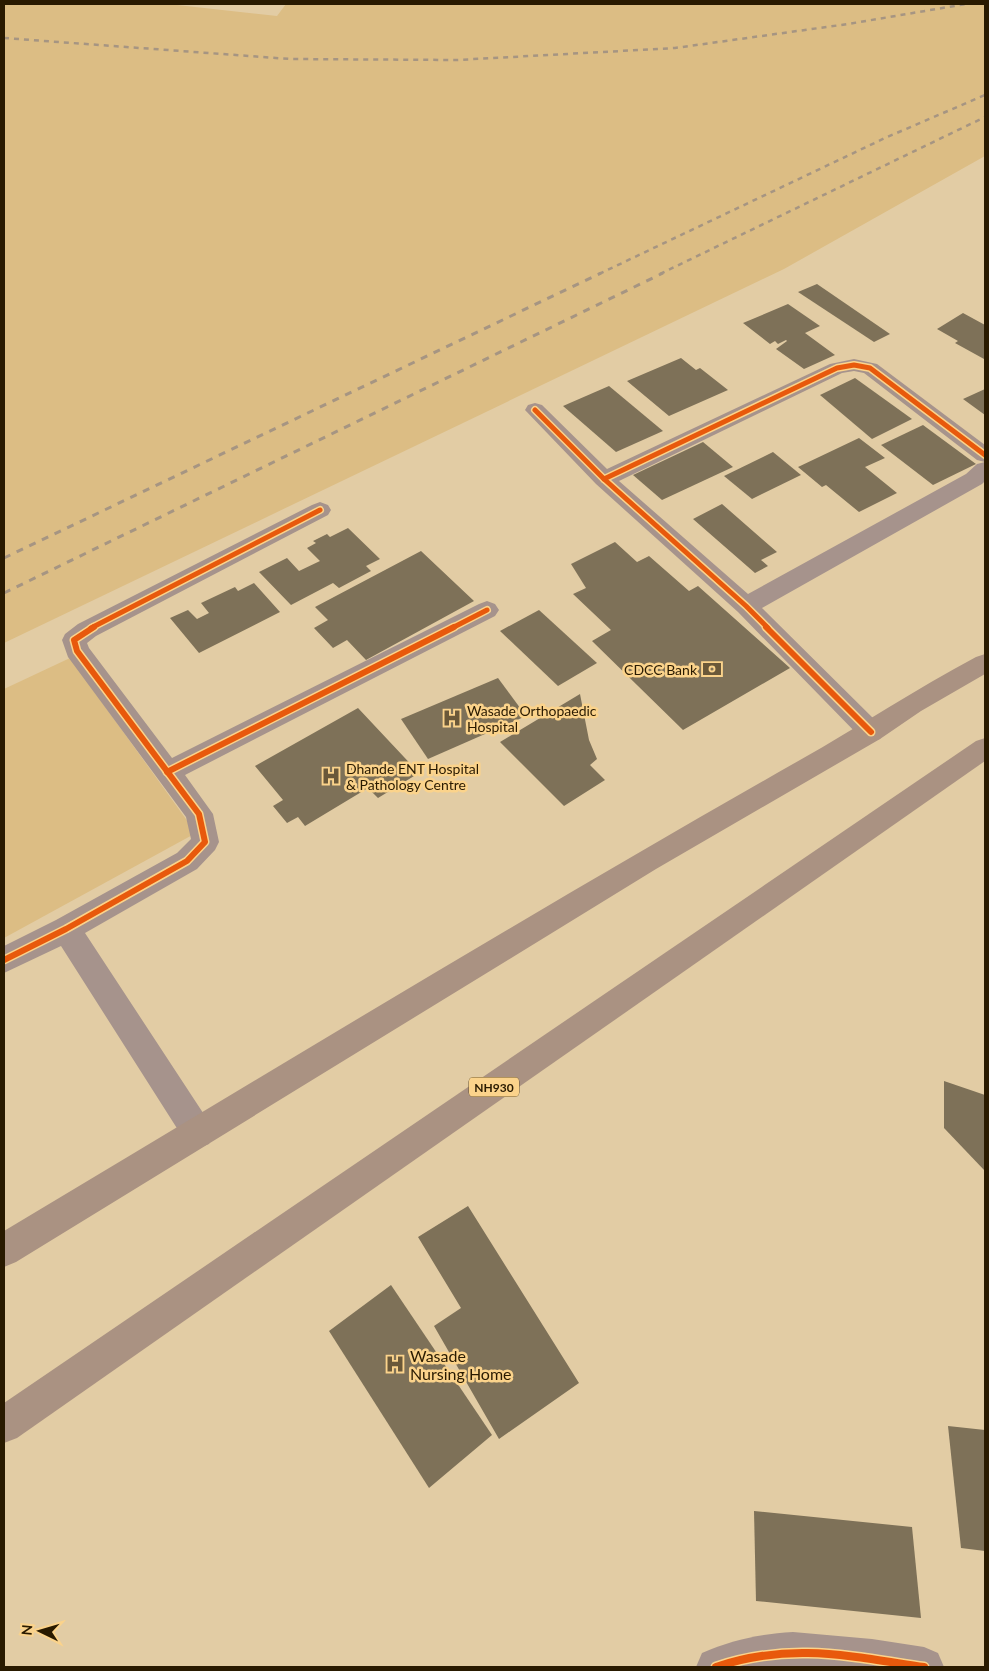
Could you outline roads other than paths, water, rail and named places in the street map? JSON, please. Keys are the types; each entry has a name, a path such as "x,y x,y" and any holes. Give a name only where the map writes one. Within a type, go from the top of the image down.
{"highway":[{"path":"4,1250 646,860 870,732 917,701 985,663"},
{"name":"NH930","path":"4,1425 985,748"}],"street":[{"path":"604,479 837,368 854,365 870,368 985,455"},
{"path":"535,410 604,479 746,606 870,732"},
{"path":"746,606 974,479 985,469"},
{"path":"4,960 66,930 186,861 205,842 200,814 77,651 74,640 87,630 320,510"},
{"path":"167,772 487,610"},
{"path":"66,930 198,1133"},
{"path":"716,1667 727,1662 774,1652 821,1654 924,1667"}],"railway":[{"path":"4,38 290,59 457,60 675,48 848,24 966,4"},
{"path":"599,274 885,138 985,95"},
{"path":"660,274 985,117"},
{"path":"4,558 601,273"},
{"path":"4,593 663,273"}],"place":[{"name":"CDCC Bank","path":"712,669"},
{"name":"Wasade Orthopaedic Hospital","path":"452,718"},
{"name":"Dhande ENT Hospital & Pathology Centre","path":"331,776"},
{"name":"Wasade Nursing Home","path":"395,1364"}]}
